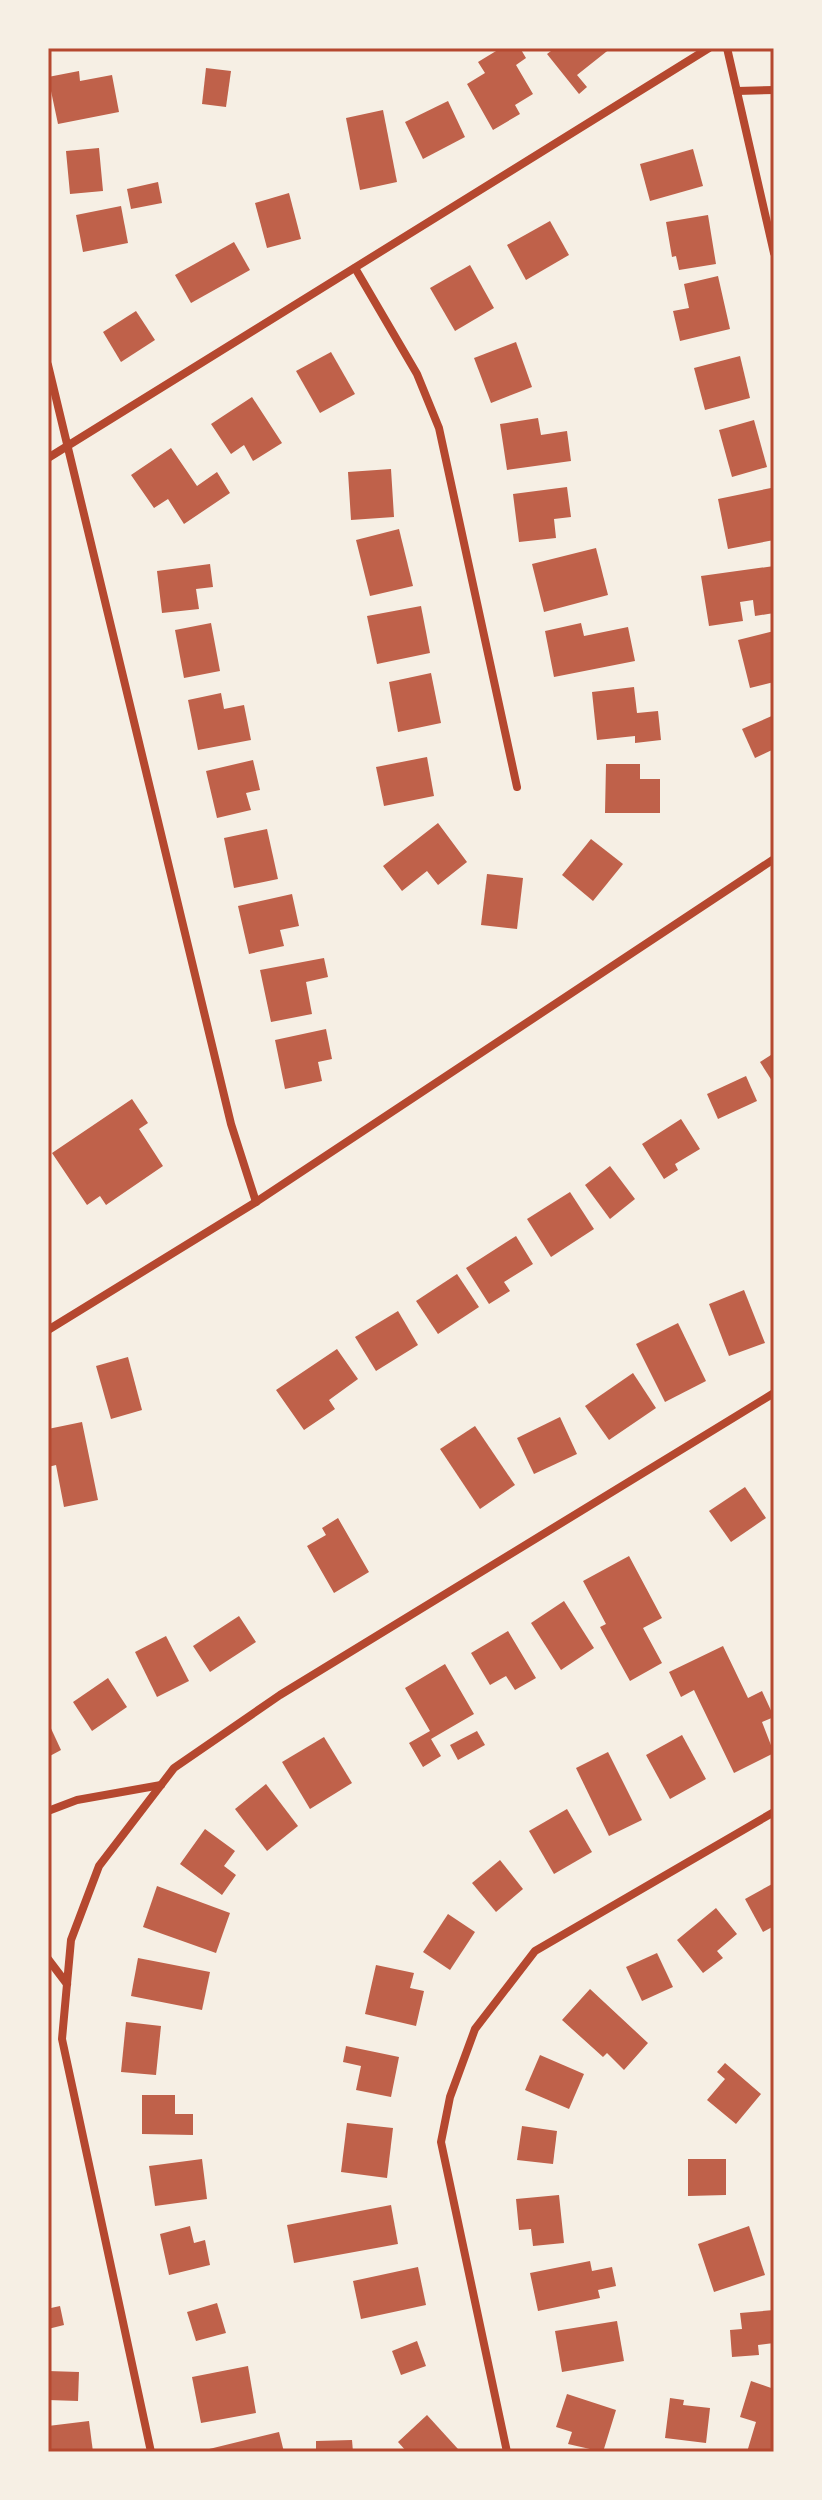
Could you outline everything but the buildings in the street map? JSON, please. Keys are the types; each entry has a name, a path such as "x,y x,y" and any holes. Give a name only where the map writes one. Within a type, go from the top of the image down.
{"street":[{"path":"48,458 709,48"},
{"path":"727,48 774,253"},
{"path":"737,91 774,90"},
{"path":"355,268 417,374 439,428 517,787"},
{"path":"48,365 231,1124 256,1202"},
{"path":"48,1330 256,1202 774,859"},
{"path":"151,2452 100,2227 62,2039 71,1940 99,1866 174,1768 280,1695 774,1393"},
{"path":"48,1811 77,1800 162,1784"},
{"path":"507,2452 441,2142 450,2097 475,2029 535,1951 774,1812"},
{"path":"48,1959 67,1985"}]}
